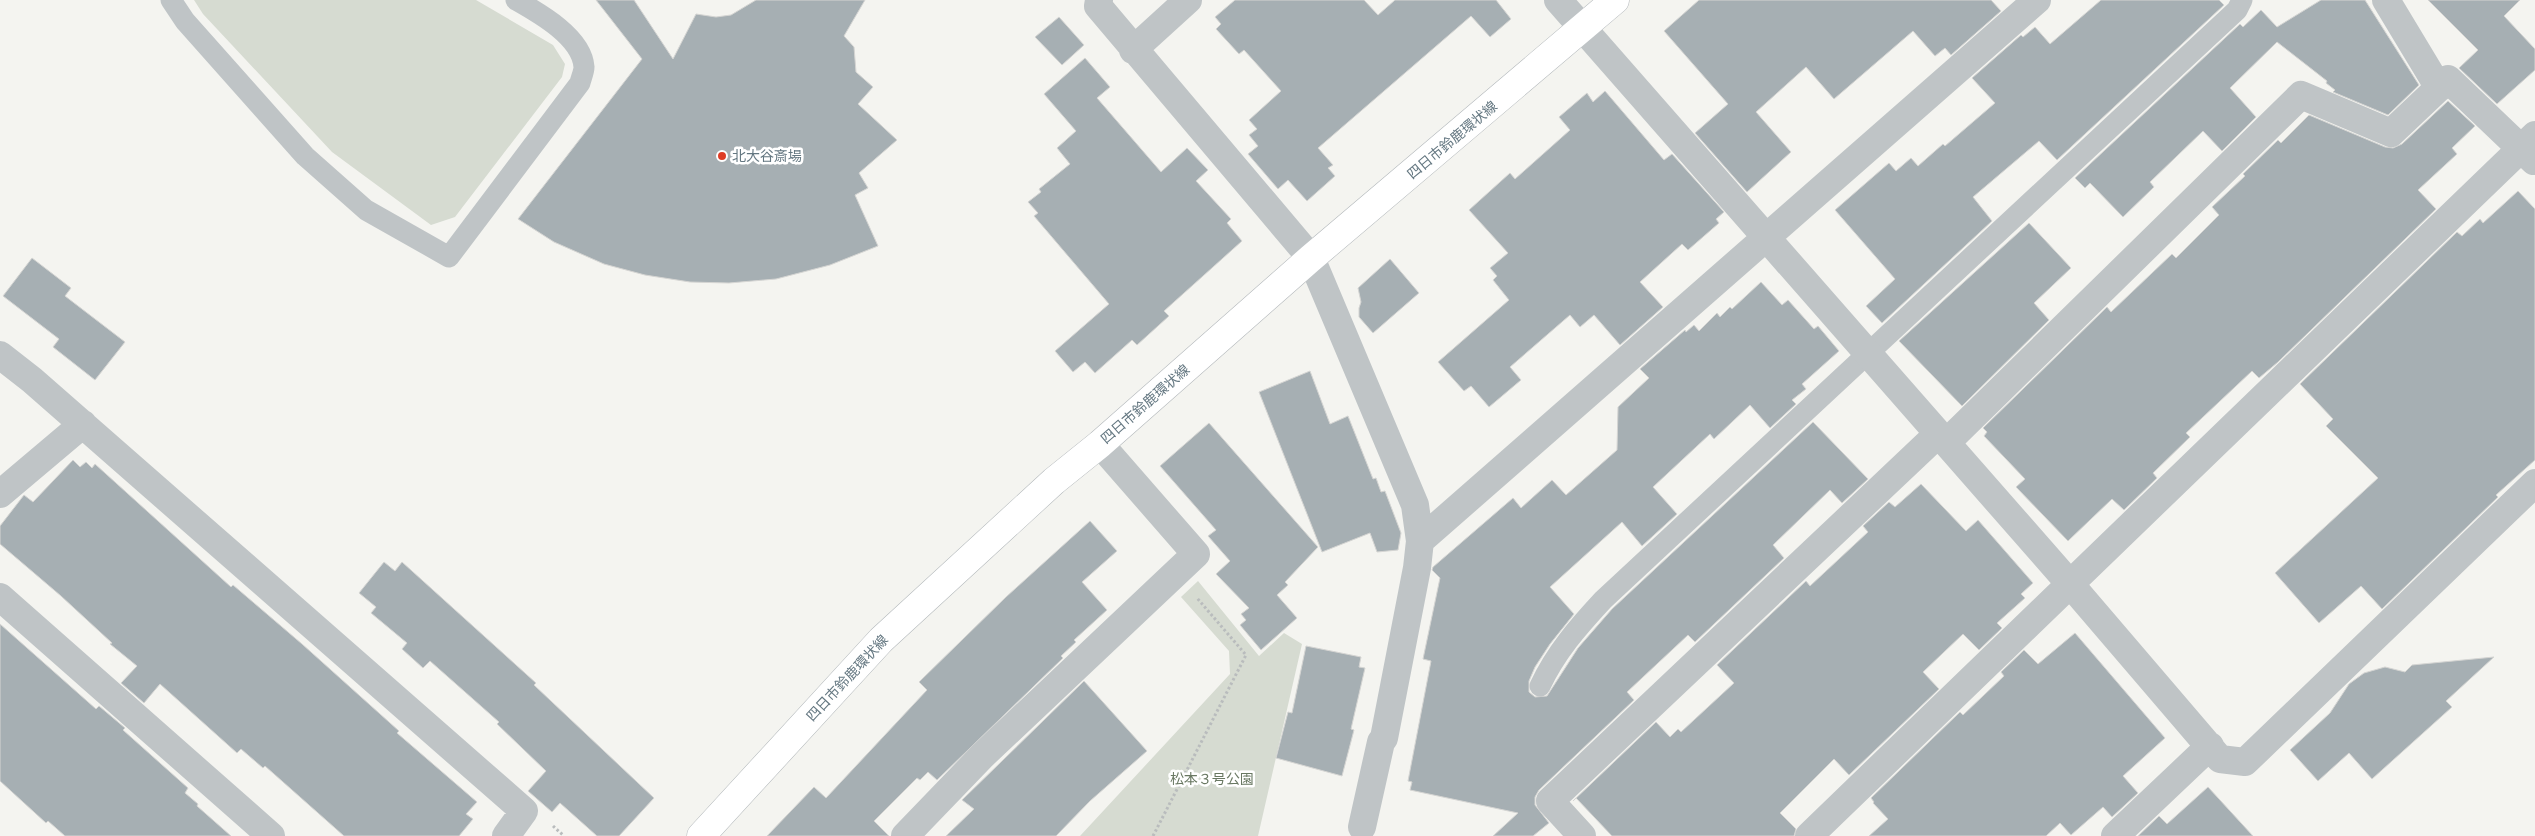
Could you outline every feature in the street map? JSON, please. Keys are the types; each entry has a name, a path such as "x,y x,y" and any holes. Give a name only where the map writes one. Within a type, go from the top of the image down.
{"main road":[{"name":"四日市鈴鹿環状線","path":"701,836 881,640 1054,481 1100,444 1311,258 1615,0"}],"street":[{"path":"1100,0 1098,6 1133,50 1311,258 1415,505 1420,541 1417,568 1384,738 1381,742 1362,827"},
{"path":"1133,50 1188,0"},
{"path":"1558,0 2071,585 2220,759 2245,762 2535,482"},
{"path":"1420,541 2037,0"},
{"path":"2386,0 2439,88"},
{"path":"1582,836 1550,801 1942,438 2301,95 2391,133 2448,79 2531,148 1809,836"},
{"path":"0,355 83,424 524,812 506,836"},
{"path":"0,494 83,424"},
{"path":"905,836 982,756 1196,554 1100,444"},
{"path":"0,596 271,836"},
{"path":"2115,836 2210,746"}],"lane":[{"path":"170,0 185,21 305,156 366,210 449,257 580,83 584,68 579,54 566,34 546,17 516,0"},
{"path":"1540,686 1551,663 1571,634 1603,600 2237,10 2242,0"}],"path":[{"path":"1153,836 1246,655 1176,573"}],"green space":[{"path":"194,0 476,0 553,45 565,64 562,77 455,217 431,225 332,152 203,14"},
{"name":"松本３号公園","path":"1198,581 1259,656 1284,633 1302,644 1258,836 1080,836 1230,674 1229,651 1181,597"}],"building":[{"name":"北大谷斎場","path":"596,0 634,0 673,59 696,14 716,17 731,15 756,0 865,0 844,36 854,47 856,72 873,87 858,104 897,140 859,173 868,188 855,195 878,246 830,265 776,279 729,283 690,282 645,275 604,264 554,242 518,219 642,59"},
{"path":"1235,0 1364,0 1378,15 1395,0 1496,0 1511,19 1490,37 1471,16 1318,148 1333,165 1328,168 1335,176 1307,201 1288,180 1278,189 1248,154 1258,146 1249,135 1257,129 1249,120 1281,91 1244,50 1239,54 1216,29 1221,24 1215,17"},
{"path":"1699,0 1991,0 2001,11 1951,55 1945,48 1935,56 1913,31 1834,99 1806,67 1756,112 1791,152 1747,192 1695,133 1728,104 1664,31"},
{"path":"2101,0 2219,0 2224,5 2057,160 2039,141 1973,197 1992,221 1882,323 1866,306 1895,279 1835,210 1889,163 1896,171 1911,158 1918,166 1943,144 1945,146 1995,103 1972,78 2021,35 2023,37 2035,27 2050,44"},
{"path":"2321,0 2365,0 2419,85 2388,115 2333,92 2335,90 2326,83 2327,81 2277,42 2230,88 2256,117 2222,151 2203,131 2150,182 2154,187 2123,217 2090,183 2085,188 2075,178 2240,24 2243,27 2261,10 2277,27"},
{"path":"2428,0 2520,0 2504,16 2535,49 2535,70 2497,104 2459,68 2478,50"},
{"path":"1059,17 1084,45 1062,65 1035,37"},
{"path":"1085,58 1110,87 1097,98 1161,172 1187,148 1208,170 1196,181 1231,219 1227,223 1242,241 1164,311 1169,316 1137,345 1132,340 1095,373 1085,362 1073,372 1055,351 1109,304 1034,216 1038,213 1028,202 1041,192 1039,189 1070,164 1057,148 1076,131 1044,94"},
{"path":"1605,91 1664,160 1672,154 1724,212 1716,219 1719,223 1688,250 1682,244 1640,282 1663,307 1620,345 1594,315 1580,327 1570,315 1510,367 1521,380 1489,407 1471,386 1464,391 1438,362 1509,300 1493,280 1497,276 1490,268 1508,253 1469,210 1510,173 1515,179 1570,130 1559,117 1587,93 1593,102"},
{"path":"2448,101 2475,126 2452,148 2457,154 2418,190 2436,209 2278,362 2259,378 2252,371 2186,433 2190,437 2153,473 2157,478 2124,510 2112,499 2068,541 2016,487 2025,479 1984,436 1987,432 1983,428 2107,307 2111,312 2172,254 2176,258 2219,215 2212,207 2245,176 2243,174 2278,140 2281,143 2309,115 2385,147 2393,148 2402,144"},
{"path":"2518,191 2535,209 2535,460 2496,495 2498,497 2382,609 2361,586 2319,623 2275,573 2378,478 2326,426 2333,419 2300,384 2457,232 2462,236 2480,219 2483,223"},
{"path":"2029,223 2071,268 2034,303 2049,320 1962,406 1899,341"},
{"path":"32,258 71,288 65,296 125,342 95,380 53,347 59,339 3,296"},
{"path":"1390,259 1419,293 1373,333 1359,317 1361,302 1358,288"},
{"path":"1761,282 1782,305 1788,300 1814,329 1818,326 1839,351 1802,384 1806,389 1792,400 1796,404 1770,428 1750,405 1714,439 1710,434 1653,487 1677,514 1642,546 1622,522 1550,587 1574,614 1550,644 1535,667 1529,681 1529,692 1535,697 1547,696 1578,648 1612,609 1813,422 1868,479 1842,503 1830,490 1773,545 1784,558 1695,642 1688,635 1627,692 1634,700 1539,790 1535,797 1535,805 1549,823 1533,836 1493,836 1518,813 1410,790 1412,782 1408,781 1431,661 1423,659 1440,578 1432,570 1433,567 1513,498 1521,508 1552,480 1566,495 1617,450 1618,407 1649,378 1640,369 1685,330 1686,332 1694,325 1699,331 1717,313 1720,317 1730,307 1732,309"},
{"path":"1310,371 1330,424 1348,416 1373,479 1376,478 1381,492 1385,491 1401,533 1398,550 1377,552 1370,533 1322,552 1259,392"},
{"path":"1209,423 1318,547 1285,582 1288,585 1277,595 1297,618 1261,650 1240,625 1246,620 1241,614 1249,608 1216,574 1230,561 1208,536 1216,530 1160,466"},
{"path":"73,460 80,467 86,462 92,468 95,464 231,587 233,585 302,644 399,731 397,733 477,802 466,814 473,819 459,836 344,836 265,766 263,768 241,749 237,753 160,684 144,703 121,683 137,666 110,644 112,643 61,596 0,544 0,526 24,495 33,502"},
{"path":"1921,484 1966,531 1978,520 2033,583 2021,594 2025,598 1997,623 2002,628 1979,650 1963,634 1923,672 1939,689 1849,775 1834,759 1780,813 1796,829 1794,836 1612,836 1576,798 1656,722 1670,737 1678,729 1681,732 1734,683 1717,665 1806,581 1810,586 1868,532 1863,526 1889,502 1895,507"},
{"path":"1090,521 1117,551 1082,582 1107,610 1074,640 1076,642 1061,656 1063,658 937,780 928,772 920,780 917,778 874,821 889,836 767,836 814,787 826,798 927,690 919,682 1006,597"},
{"path":"384,562 395,571 402,562 536,683 534,685 654,798 619,836 597,836 560,803 552,812 528,791 546,771 497,724 499,722 430,661 423,668 402,649 407,643 371,613 376,607 359,593"},
{"path":"0,624 96,709 99,706 125,728 123,730 188,788 185,793 198,804 197,806 231,836 65,836 48,821 46,823 0,781"},
{"path":"2075,633 2165,738 2123,776 2138,793 2112,817 2103,807 2071,835 2060,823 2046,836 1869,836 1888,819 1873,803 1871,798 1960,712 1963,715 2004,676 2001,672 2024,650 2038,664"},
{"path":"1306,646 1361,657 1359,667 1365,668 1351,729 1354,730 1342,776 1276,758 1288,712 1292,713"},
{"path":"2494,657 2446,701 2452,707 2372,779 2349,753 2318,781 2290,750 2330,713 2349,684 2364,673 2385,667 2405,672 2412,665"},
{"path":"1084,681 1147,751 1090,801 1056,836 946,836 974,809 962,800"},
{"path":"2208,787 2253,836 2138,836 2159,816 2167,824"}],"place":[{"name":"北大谷斎場","path":"722,156"}]}
